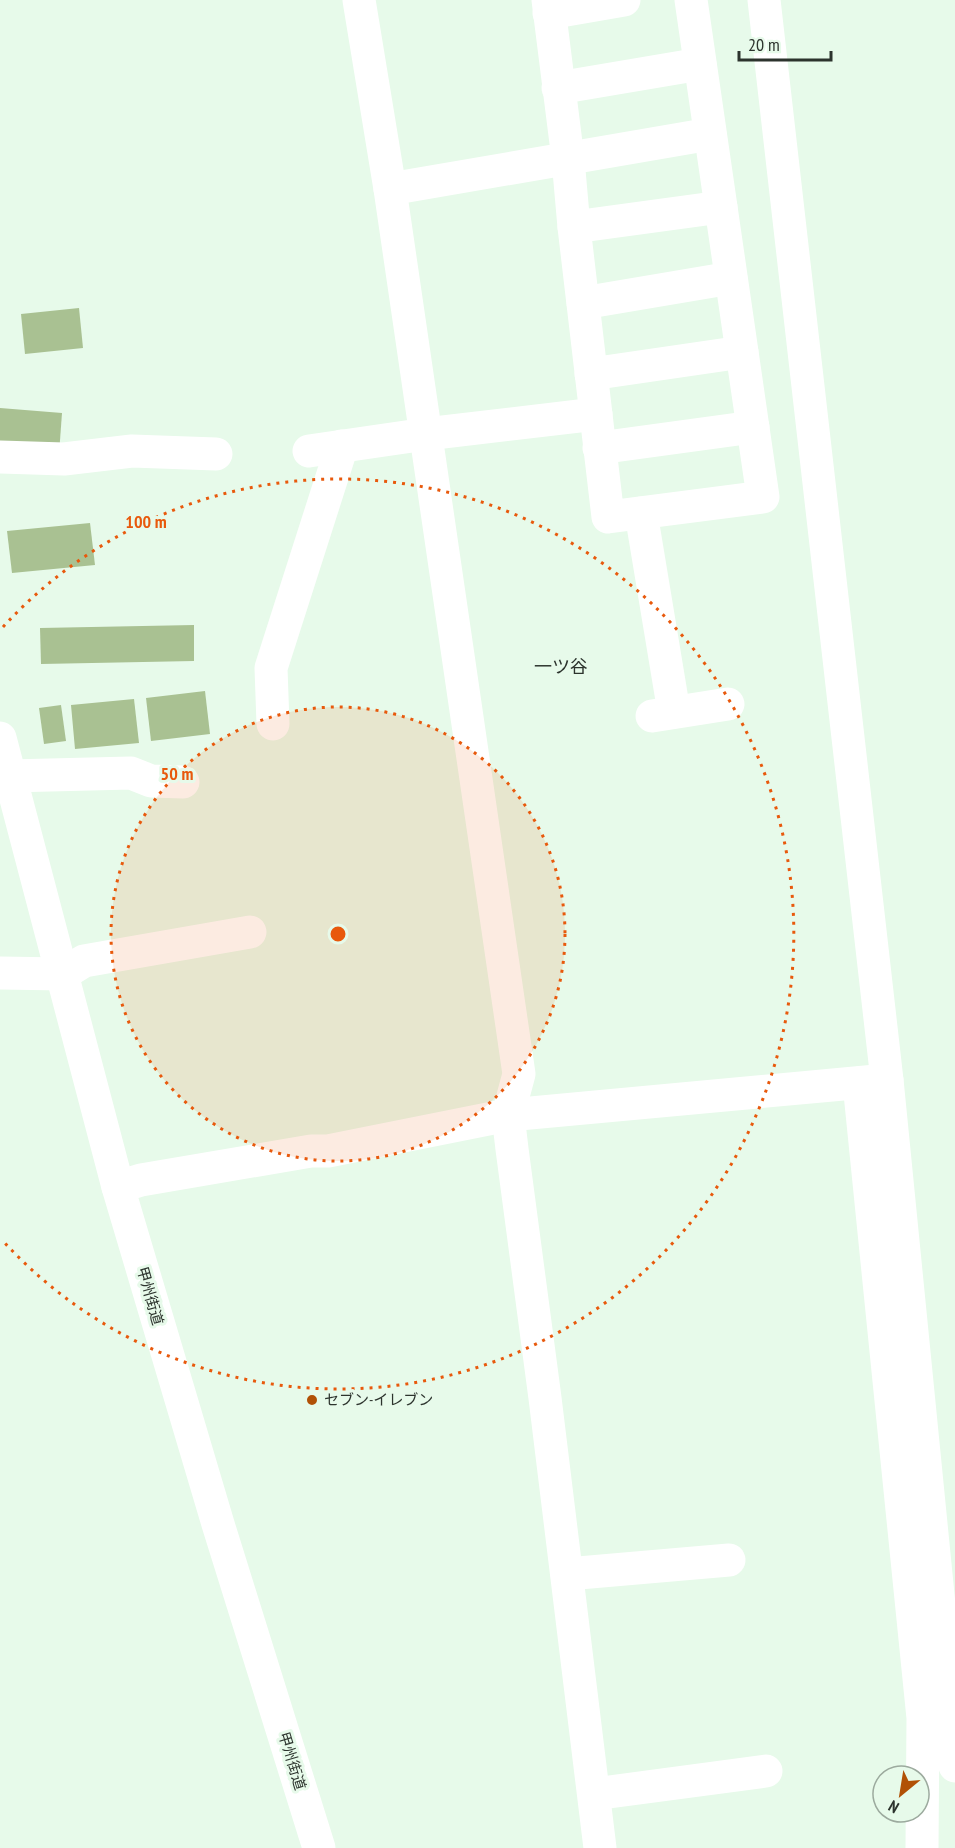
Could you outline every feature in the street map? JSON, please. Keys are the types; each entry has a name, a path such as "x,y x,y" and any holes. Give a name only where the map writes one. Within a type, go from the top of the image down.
{"main road":[{"path":"359,0 390,189 519,1074 508,1115 600,1848"},
{"path":"624,0 549,6 608,517 763,497 691,0"},
{"path":"764,0 873,1082 955,1766"},
{"path":"558,88 700,64"},
{"path":"390,189 710,134"},
{"path":"574,227 721,207"},
{"path":"583,303 731,278"},
{"path":"591,374 742,352"},
{"path":"309,451 426,434 596,414"},
{"path":"599,448 753,428"},
{"path":"273,724 271,668 342,446"},
{"path":"0,457 64,459 132,451 216,454"},
{"path":"641,513 662,714 728,704"},
{"name":"甲州街道","path":"0,738 118,1186 218,1524 319,1848"},
{"path":"9,776 131,773 151,781 183,782"},
{"path":"0,973 63,974 84,961 250,932"},
{"path":"118,1186 299,1153 327,1151 508,1115 873,1082"},
{"path":"873,1082 922,1718 921,1848"},
{"path":"567,1574 729,1560"},
{"path":"594,1794 766,1771"}],"building":[{"path":"79,308 83,348 25,354 21,314"},
{"path":"0,408 62,413 59,454 0,450"},
{"path":"90,523 95,565 12,573 7,531"},
{"path":"194,625 194,661 41,664 40,628"},
{"path":"205,691 210,734 151,741 146,698"},
{"path":"134,699 139,743 75,749 71,705"},
{"path":"61,705 66,741 44,744 39,708"}],"place":[{"name":"セブン-イレブン","path":"312,1400"}],"district":[{"name":"一ツ谷","path":"561,667"}]}
